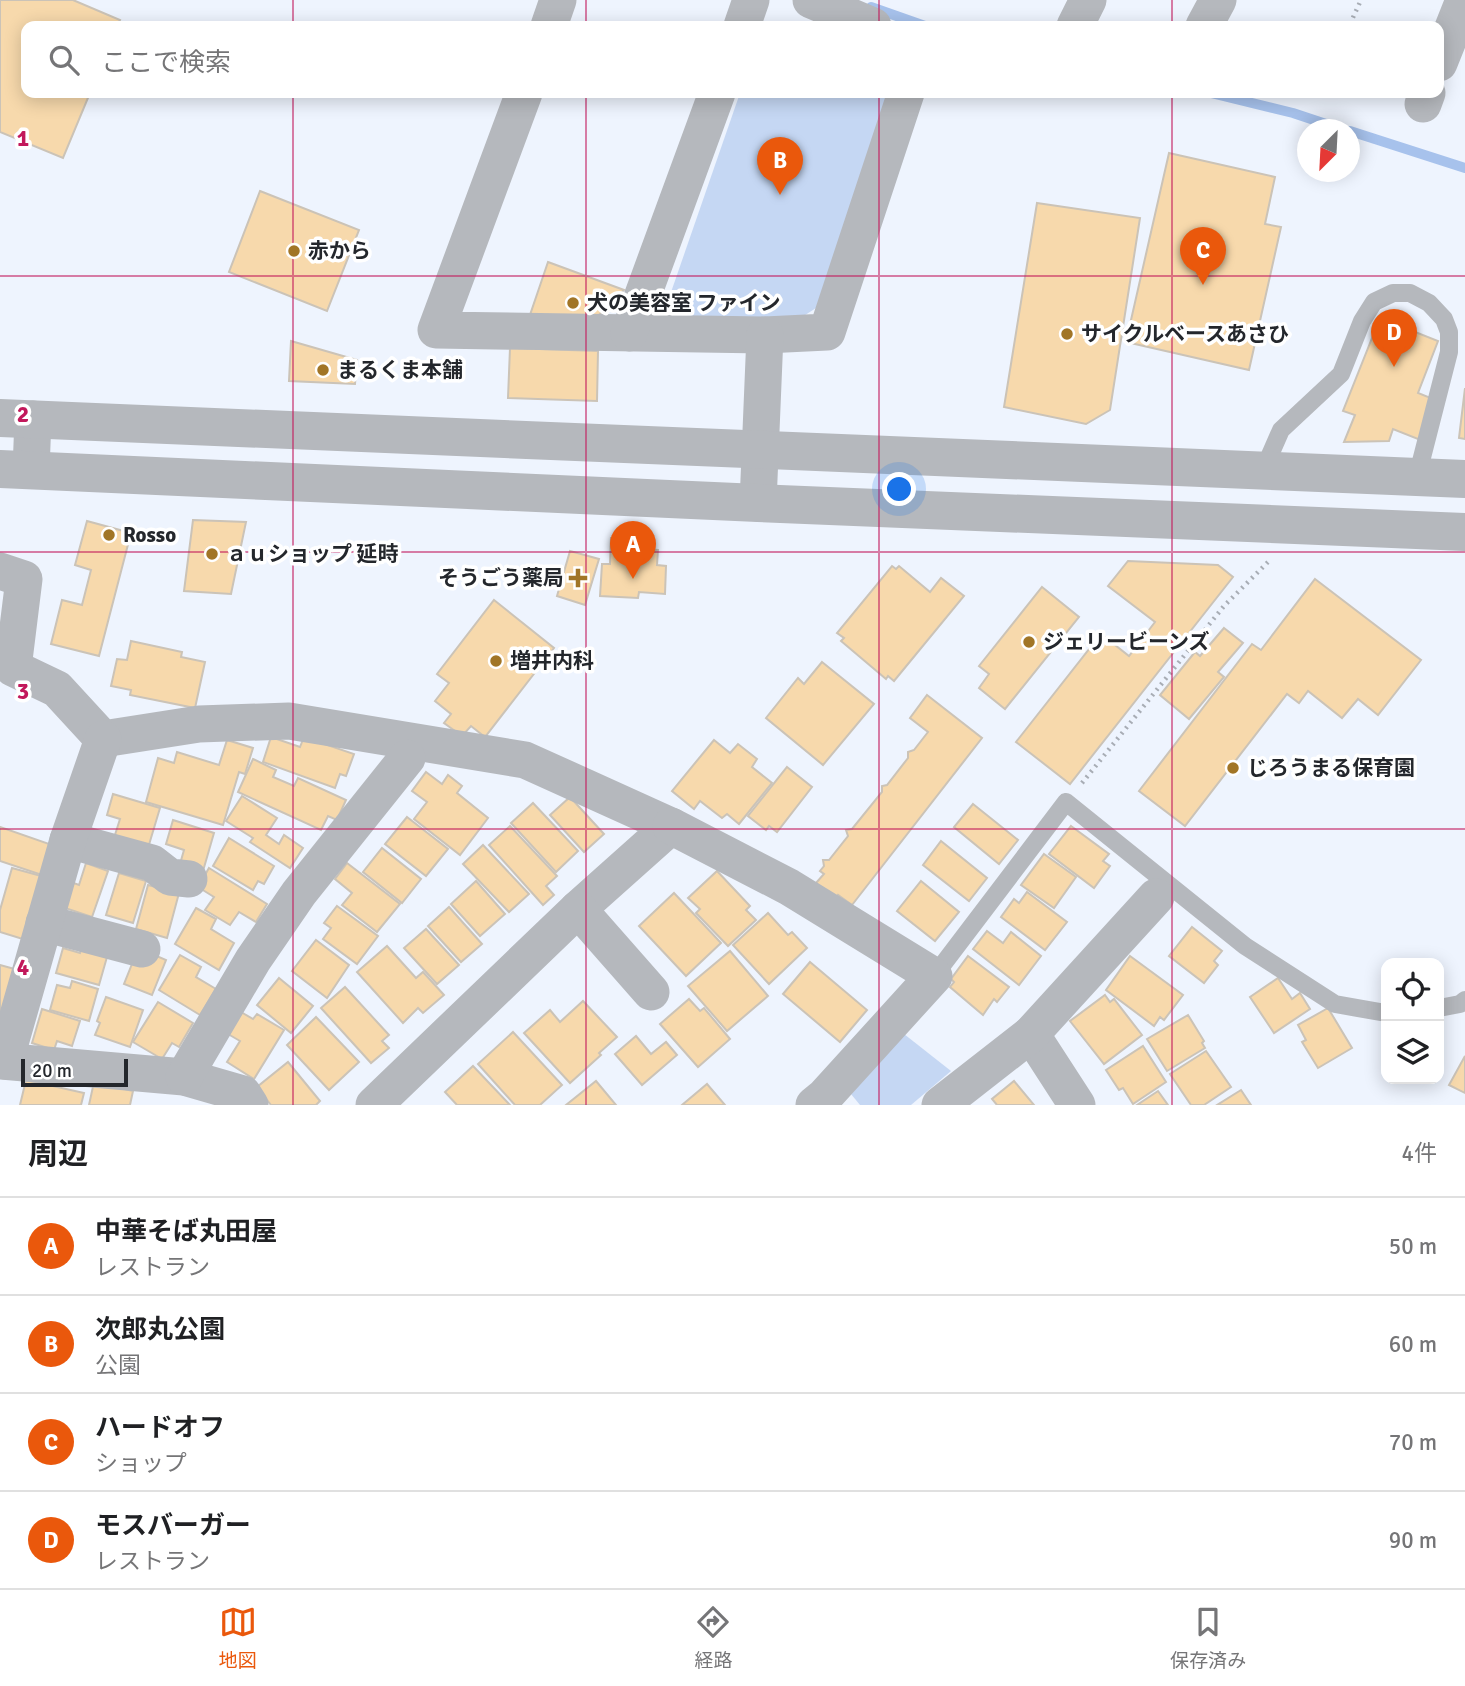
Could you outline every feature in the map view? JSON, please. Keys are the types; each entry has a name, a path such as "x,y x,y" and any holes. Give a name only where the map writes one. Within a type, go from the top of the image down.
{"street":[{"path":"551,21 558,0"},
{"path":"744,21 751,0"},
{"path":"811,0 861,21"},
{"path":"1077,21 1088,0"},
{"path":"1207,21 1218,0"},
{"path":"1444,50 1464,0"},
{"path":"522,98 436,330 765,335 827,332 904,98"},
{"path":"629,333 715,98"},
{"path":"758,503 765,335"},
{"path":"1465,479 16,418 16,470 1465,532"},
{"path":"0,571 24,579 13,668 57,689 103,739"},
{"path":"103,739 199,724 289,721 525,760 671,826 789,887 934,976 823,1102"},
{"path":"103,739 68,840 2,1061 184,1077 243,1094 250,1105"},
{"path":"184,1077 253,960 299,893 407,758"},
{"path":"374,1105 578,909 671,826"},
{"path":"68,840 152,863 170,877 189,878"},
{"path":"940,1105 1031,1034 1156,897"},
{"path":"578,909 651,992"},
{"path":"44,923 142,949"},
{"path":"1031,1034 1077,1105"}],"lane":[{"path":"1263,471 1281,430 1341,374 1362,321 1374,302 1393,293 1410,293 1429,303 1444,319 1449,332 1447,363 1417,477"},
{"path":"934,976 1066,803 1245,946 1335,1004 1381,1012"},
{"path":"1444,1007 1460,1004 1465,1000"}],"path":[{"path":"1351,21 1361,0"},
{"path":"1066,803 1224,606 1304,525"}],"shaded area":[{"path":"738,98 891,98 816,308 799,319 688,316 669,298"},
{"path":"904,1034 951,1071 911,1105 860,1105 851,1094"}],"building":[{"path":"0,0 73,0 120,20 21,21 21,98 88,98 63,158 0,132"},
{"path":"1169,153 1275,177 1265,224 1281,227 1249,370 1126,342"},
{"name":"赤から","path":"260,191 359,230 327,311 229,272"},
{"path":"1037,203 1140,218 1110,410 1086,424 1004,407"},
{"name":"犬の美容室 ファイン","path":"548,262 624,290 592,322 530,315"},
{"path":"1380,318 1438,341 1418,393 1443,403 1428,443 1393,429 1389,441 1344,442 1355,415 1343,411"},
{"name":"まるくま本舗","path":"291,341 357,360 355,384 289,381"},
{"path":"510,348 598,351 597,401 508,398"},
{"path":"1465,388 1465,439 1459,438"},
{"path":"193,520 246,522 231,594 184,591"},
{"path":"87,521 131,533 99,656 51,644 62,600 82,605 91,570 75,565"},
{"path":"611,538 641,539 641,549 658,550 657,565 666,566 665,594 639,592 638,598 600,596 602,564 610,564"},
{"name":"そうごう薬局","path":"570,551 599,559 585,605 557,596"},
{"path":"1128,561 1218,565 1233,577 1070,784 1016,742 1101,634 1129,656 1155,622 1108,586"},
{"path":"892,566 896,569 899,566 930,592 941,578 964,596 894,681 888,676 886,679 841,641 844,638 837,633"},
{"path":"1315,579 1421,660 1378,715 1358,699 1342,718 1308,691 1299,703 1287,694 1185,826 1139,791 1252,644 1261,650"},
{"name":"ジェリービーンズ","path":"1042,587 1079,617 1005,709 979,688 989,674 979,666"},
{"name":"増井内科","path":"494,600 554,648 485,737 471,726 462,736 444,723 451,714 435,701 449,683 437,674"},
{"path":"1224,628 1243,643 1218,672 1224,677 1189,719 1160,695 1195,652 1200,656"},
{"path":"131,641 182,652 181,657 205,662 195,708 130,695 131,690 111,686 117,659 127,660"},
{"path":"822,662 874,704 823,765 766,718 798,678 804,684"},
{"path":"927,695 982,738 852,905 838,895 835,899 816,883 824,874 820,871 824,866 823,860 829,860 848,836 846,830 852,829 882,792 882,786 887,785 908,758 908,752 914,750 928,732 910,718"},
{"path":"271,737 300,747 304,737 354,754 346,776 340,774 335,788 263,762"},
{"path":"227,740 253,748 245,774 239,772 223,825 146,802 158,758 174,763 177,752 219,765"},
{"path":"714,740 730,753 738,744 757,759 752,767 772,783 739,824 727,814 722,818 700,801 694,809 672,791"},
{"path":"253,759 276,770 273,777 294,786 298,778 346,800 337,820 328,816 321,830 238,792"},
{"path":"787,767 812,787 777,832 769,826 766,830 748,816"},
{"path":"426,772 442,784 448,775 462,786 457,793 488,818 460,855 414,819 427,802 412,791"},
{"path":"113,794 160,808 148,848 114,838 120,819 107,815"},
{"path":"242,796 277,818 266,835 279,844 284,835 303,848 290,868 250,842 253,838 226,821"},
{"path":"570,797 604,834 584,852 550,815"},
{"path":"533,803 578,851 556,872 511,823"},
{"path":"973,804 1018,840 999,864 954,827"},
{"path":"407,817 448,849 426,876 385,844"},
{"path":"173,820 214,833 203,871 180,864 184,850 166,844"},
{"path":"510,826 557,876 546,886 554,895 543,905 489,845"},
{"path":"1071,826 1109,854 1103,861 1110,866 1094,888 1049,854"},
{"path":"0,827 55,846 45,876 0,861"},
{"path":"229,838 274,866 264,884 258,881 253,890 213,866"},
{"path":"941,841 987,878 969,901 923,865"},
{"path":"483,845 529,894 509,912 463,864"},
{"path":"382,848 421,879 402,903 363,872"},
{"path":"1044,854 1076,877 1054,908 1021,885"},
{"path":"86,863 108,871 92,917 62,907 71,882 79,885"},
{"path":"347,863 400,904 377,932 342,905 352,893 335,879"},
{"path":"12,868 45,877 26,940 0,932 0,910"},
{"path":"209,868 267,904 256,922 239,912 230,925 205,910 214,897 198,887"},
{"path":"717,871 750,906 746,910 756,920 728,946 696,913 700,909 688,898"},
{"path":"119,873 146,881 133,923 106,915"},
{"path":"476,881 505,914 480,936 451,904"},
{"path":"921,881 959,912 935,941 897,911"},
{"path":"148,885 179,893 167,938 136,929"},
{"path":"1027,892 1067,922 1045,950 1001,917 1014,899 1019,903"},
{"path":"674,893 721,943 686,976 639,926"},
{"path":"337,906 378,936 357,964 323,939 331,928 324,923"},
{"path":"449,907 482,944 461,962 428,926"},
{"path":"196,908 216,919 211,929 234,943 219,970 175,944"},
{"path":"768,913 788,935 792,932 807,948 769,984 733,945"},
{"path":"1192,927 1222,951 1214,961 1218,965 1204,983 1169,956"},
{"path":"426,929 459,965 437,984 404,948"},
{"path":"987,931 1003,943 1011,932 1041,956 1019,985 973,949"},
{"path":"316,940 349,965 327,998 292,971"},
{"path":"387,946 416,978 423,972 444,995 423,1013 418,1008 403,1023 357,972"},
{"path":"63,948 80,953 81,949 107,957 99,985 56,973"},
{"path":"145,951 166,960 152,995 124,984 132,964"},
{"path":"730,951 768,996 727,1031 688,986"},
{"path":"180,955 201,967 196,977 216,989 200,1015 159,990"},
{"path":"968,956 1009,987 997,1002 994,999 983,1015 950,987 954,982 951,979"},
{"path":"1130,956 1183,995 1164,1020 1160,1017 1154,1026 1106,990"},
{"path":"810,962 867,1010 840,1042 783,994"},
{"path":"0,965 18,970 0,1036"},
{"path":"279,978 313,1006 291,1033 257,1005"},
{"path":"1278,978 1292,999 1300,993 1310,1009 1274,1033 1250,997"},
{"path":"72,981 98,989 89,1021 50,1010 57,985 70,988"},
{"path":"345,987 389,1035 382,1041 389,1048 371,1063 321,1008"},
{"path":"1105,995 1110,1002 1114,999 1142,1035 1104,1064 1070,1021"},
{"path":"106,997 143,1010 130,1047 95,1035"},
{"path":"689,999 700,1011 704,1008 730,1039 698,1067 660,1024"},
{"path":"583,1001 617,1037 570,1083 524,1033 550,1010 560,1022"},
{"path":"158,1002 193,1023 179,1047 172,1043 162,1059 133,1042"},
{"path":"1328,1008 1352,1048 1318,1068 1302,1042 1306,1040 1298,1025"},
{"path":"42,1009 80,1021 72,1046 57,1041 54,1050 32,1043"},
{"path":"241,1012 253,1019 257,1014 284,1030 254,1079 227,1062 240,1041 228,1034"},
{"path":"1188,1015 1204,1041 1202,1043 1205,1048 1167,1071 1147,1039"},
{"path":"316,1017 359,1062 329,1090 287,1045"},
{"path":"513,1032 562,1085 540,1105 515,1105 478,1064"},
{"path":"636,1036 651,1054 666,1042 677,1055 642,1085 615,1054"},
{"path":"1143,1046 1166,1082 1133,1104 1123,1088 1119,1090 1106,1070"},
{"path":"1206,1051 1231,1087 1204,1105 1191,1105 1170,1074"},
{"path":"1465,1056 1465,1093 1449,1085"},
{"path":"288,1062 320,1101 316,1105 271,1105 257,1087"},
{"path":"473,1066 510,1105 457,1105 445,1092"},
{"path":"26,1080 84,1093 81,1105 20,1105"},
{"path":"596,1081 616,1105 566,1105"},
{"path":"1014,1081 1034,1105 997,1105 992,1099"},
{"path":"94,1082 133,1091 130,1105 89,1105"},
{"path":"707,1084 725,1105 682,1105"},
{"path":"1241,1090 1251,1105 1217,1105"},
{"path":"1158,1091 1168,1105 1137,1105"}],"waterway":[{"path":"871,7 911,21"},
{"path":"1232,98 1311,119"},
{"path":"1360,134 1465,168"}],"place":[{"name":"次郎丸公園","path":"780,195"},
{"name":"赤から","path":"294,251"},
{"name":"ハードオフ","path":"1203,285"},
{"name":"犬の美容室 ファイン","path":"573,303"},
{"name":"サイクルベースあさひ","path":"1067,334"},
{"name":"モスバーガー","path":"1394,367"},
{"name":"まるくま本舗","path":"323,370"},
{"name":"Rosso","path":"109,535"},
{"name":"ａｕショップ 延時","path":"212,554"},
{"name":"そうごう薬局","path":"578,578"},
{"name":"中華そば丸田屋","path":"633,579"},
{"name":"ジェリービーンズ","path":"1029,642"},
{"name":"増井内科","path":"496,661"},
{"name":"じろうまる保育園","path":"1233,768"}]}
